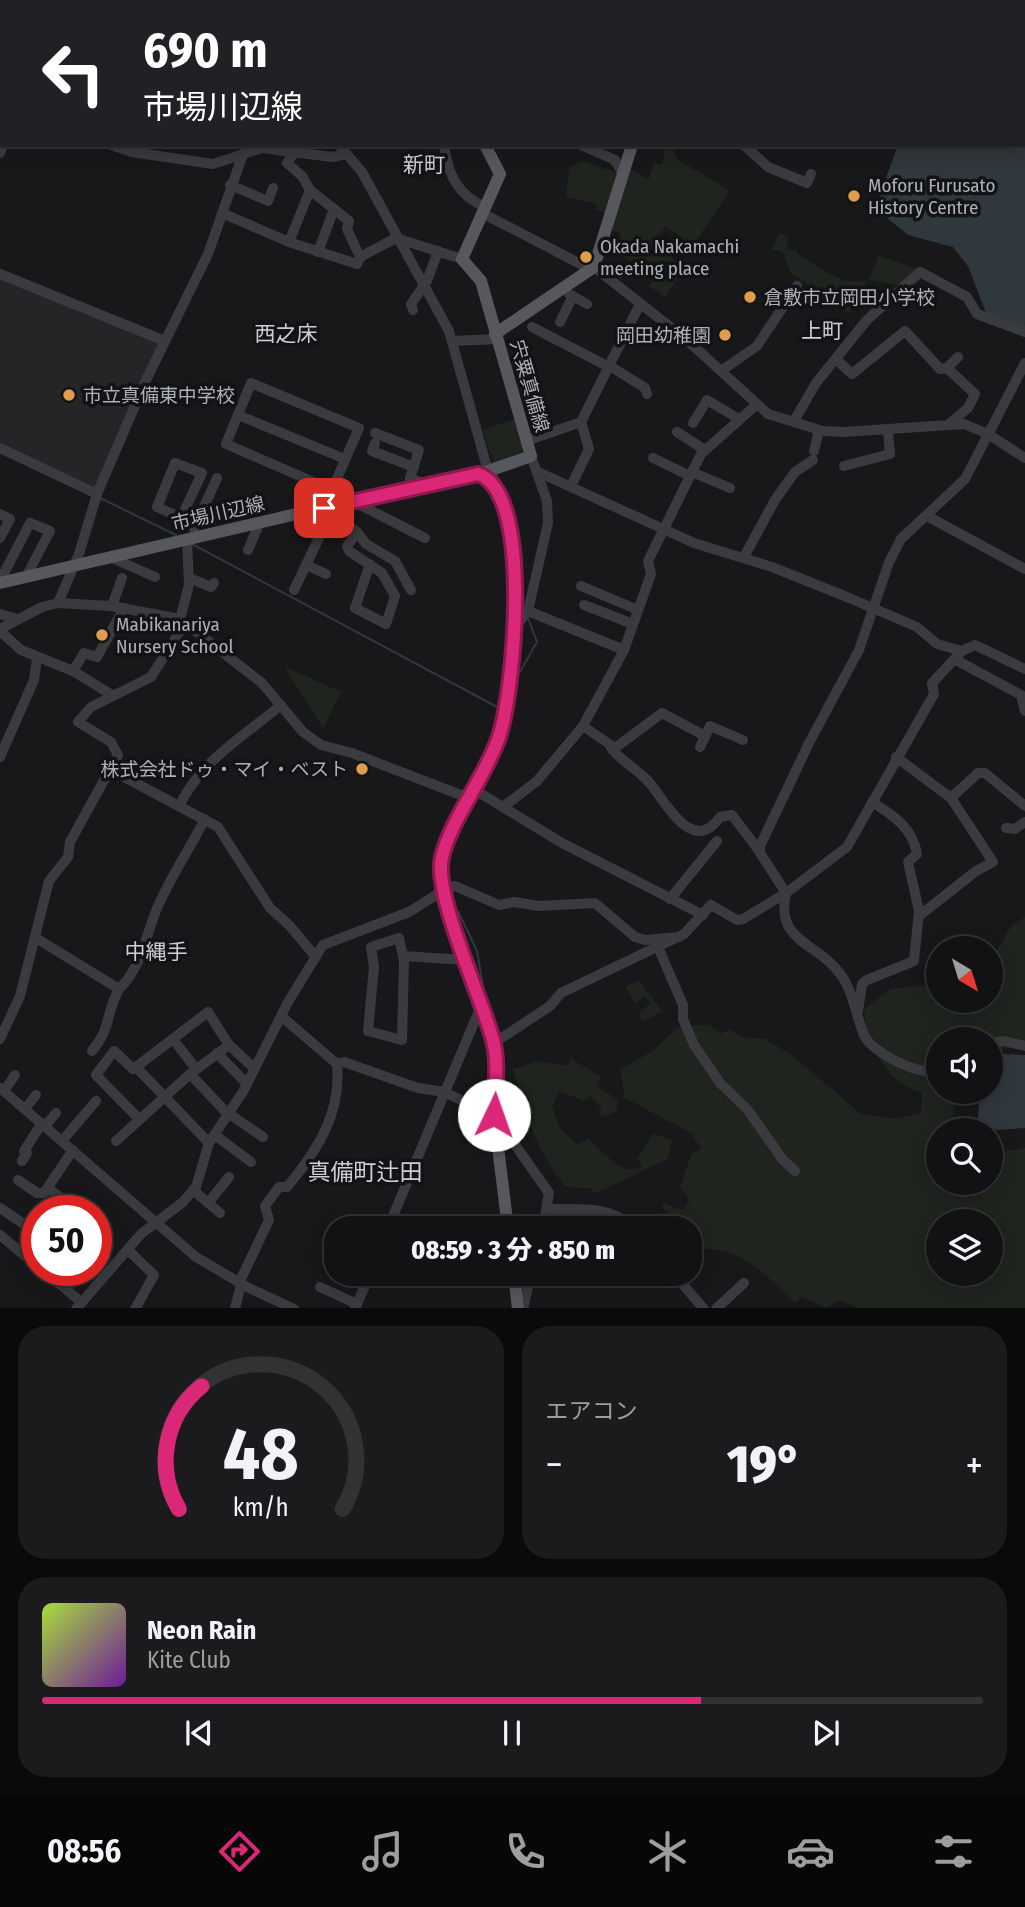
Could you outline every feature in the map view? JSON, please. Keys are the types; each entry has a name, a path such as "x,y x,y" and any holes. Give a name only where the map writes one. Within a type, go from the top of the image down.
{"main road":[{"path":"462,259 500,174 486,147"},
{"path":"496,337 567,293 593,269 631,147"},
{"name":"宍粟真備線","path":"462,259 481,281 531,456 487,474"},
{"name":"市場川辺線","path":"0,582 473,473 487,474"},
{"path":"487,474 498,495 511,532 515,627 505,714 476,793 443,854 440,868 465,960 497,1042 494,1115 507,1216"},
{"path":"516,1286 520,1308"}],"street":[{"path":"117,147 132,152 213,164 242,151 262,148 332,157 347,149 454,341 487,474"},
{"path":"444,147 447,171 466,199 593,269 640,304 768,414 819,430 888,431 964,424 988,434 1025,458"},
{"path":"586,147 615,160 623,174"},
{"path":"746,147 768,167 807,183 811,174"},
{"path":"58,603 74,565 97,494 165,341 208,254 242,151"},
{"path":"295,152 287,163 310,190 349,221 347,229 360,257"},
{"path":"230,185 268,201 273,188"},
{"path":"289,242 310,190"},
{"path":"318,252 334,209"},
{"path":"222,212 289,242 357,264 360,257 398,239 462,259"},
{"path":"412,310 411,304 438,251"},
{"path":"793,421 816,383 867,320 920,272 967,297 977,314 1025,332"},
{"path":"0,274 165,341"},
{"path":"721,372 757,346 797,286"},
{"path":"560,322 567,293 587,304"},
{"path":"571,486 589,449 581,422 640,304"},
{"path":"533,327 645,388 647,394"},
{"path":"837,360 852,374 905,331 940,369 947,368 958,356"},
{"path":"454,341 496,337"},
{"path":"760,853 785,791 859,650 889,562 901,539 964,479 1025,363"},
{"path":"947,368 975,394 968,408 949,424"},
{"path":"295,590 328,519 324,508 332,490 359,428 251,383 226,444 332,490"},
{"path":"693,423 707,400 739,419"},
{"path":"503,807 537,782 583,726 624,650 651,574 648,561 691,474 705,450 756,405"},
{"path":"238,415 345,460"},
{"path":"526,441 581,422"},
{"path":"744,557 775,500 795,472 813,456 819,430"},
{"path":"844,466 890,454 888,431"},
{"path":"677,432 705,450"},
{"path":"414,467 372,452 375,438 419,450 414,467 410,478 425,484"},
{"path":"0,448 97,494"},
{"path":"515,627 527,614 548,523 547,501 531,456"},
{"path":"653,458 730,488"},
{"path":"181,518 202,473 175,463 157,507 181,518 196,524"},
{"path":"538,472 712,550 744,557 926,632 937,644 1021,695 1025,711"},
{"path":"0,1039 20,996 49,881 68,857 69,842 118,755 116,747 78,722 91,707 152,677 182,628 180,619 189,578 188,540 217,478"},
{"path":"352,501 425,538"},
{"path":"324,508 357,532 366,544 394,561 411,590"},
{"path":"0,514 10,519 0,538"},
{"path":"927,516 1025,569"},
{"path":"0,582 30,523 50,531 26,577"},
{"path":"247,550 259,524"},
{"path":"357,532 347,546 382,573 395,596 386,624 355,608 370,565"},
{"path":"110,558 155,577"},
{"path":"306,565 326,574"},
{"path":"112,606 122,578"},
{"path":"189,578 211,587 214,583"},
{"path":"581,586 638,610"},
{"path":"112,695 73,671 21,650 0,630 17,619 58,603 112,606 180,619 262,683 303,732 321,745 476,793 562,843 703,915"},
{"path":"583,605 633,624"},
{"path":"73,671 84,653 97,657 124,608"},
{"path":"0,614 17,619"},
{"path":"527,614 624,650"},
{"path":"497,1042 550,1006 561,993 679,937 714,905 737,920 743,919 786,893 847,847 934,694 932,683 959,655 975,645 1025,669"},
{"path":"0,757 31,689 37,658"},
{"path":"180,804 189,786 208,762 281,705"},
{"path":"611,747 620,746 662,713 705,736"},
{"path":"583,726 646,779 664,805 685,826 703,831 712,828 720,817 732,816 786,893 782,911 787,925 798,941 830,960 844,978 865,1036 873,1045 916,1072 926,1072"},
{"path":"700,747 710,726 743,740"},
{"path":"897,757 951,798 993,862 976,871 919,916"},
{"path":"111,770 180,804 222,832 230,850 270,908 289,925 316,957"},
{"path":"951,798 978,773 985,773 1025,806"},
{"path":"858,1014 862,984 914,961 919,916 908,862 917,854 913,842 895,816 872,802"},
{"path":"92,1051 106,1032 111,1006 119,989 129,978 150,932 157,908 205,820"},
{"path":"1006,828 1015,829 1025,822"},
{"path":"670,899 717,841"},
{"path":"61,1286 78,1305 154,1222 183,1202 193,1190 212,1139 247,1084 281,1016 323,945 409,912 446,888 474,893 499,905 514,902 539,906 595,903 635,937 645,940 679,937"},
{"path":"36,938 119,989"},
{"path":"399,938 403,956 404,961 402,1040 368,1031 374,967 371,947 399,938"},
{"path":"658,947 682,1005 683,1019 694,1045 720,1083 747,1109 783,1160 795,1171"},
{"path":"403,956 465,960"},
{"path":"393,1216 481,1006"},
{"path":"138,1118 96,1075 114,1051 133,1069 208,1012 229,1045 254,1068"},
{"path":"281,1016 337,1064"},
{"path":"173,1039 193,1071 229,1113 263,1137"},
{"path":"1003,1041 1025,1046"},
{"path":"116,1141 163,1095 229,1045"},
{"path":"217,1053 247,1084"},
{"path":"337,1064 344,1062 418,1088 443,1092 494,1115 549,1193 547,1216"},
{"path":"235,1308 240,1284 269,1220 265,1206 279,1187 287,1187 310,1159 332,1117 336,1104 337,1064"},
{"path":"136,1067 212,1139 251,1162"},
{"path":"15,1075 2,1090 154,1222 196,1257 240,1284 292,1308"},
{"path":"25,1109 36,1095"},
{"path":"62,1141 96,1101"},
{"path":"22,1161 27,1153 24,1151 43,1125 56,1113"},
{"path":"18,1180 37,1193 48,1188 73,1150"},
{"path":"208,1203 229,1177"},
{"path":"48,1188 57,1195"},
{"path":"193,1190 220,1213"},
{"path":"0,1208 21,1222"},
{"path":"550,1209 599,1210 612,1216"},
{"path":"0,1235 21,1250"},
{"path":"128,1250 155,1275 135,1308"},
{"path":"716,1308 744,1283"},
{"path":"320,1287 356,1306 365,1286"},
{"path":"520,1308 527,1286"},
{"path":"685,1286 704,1308"}],"shaded area":[{"path":"666,147 673,147 676,158 730,191 692,246 666,226 654,241 684,269 665,297 649,286 654,279 626,258 615,254 621,233 609,230 603,222 604,212 596,210 597,204 566,197 569,168 582,161 625,175 628,168 649,179 654,163 662,164"},
{"path":"897,147 1025,147 1025,328 986,313 968,266 953,247 908,235 875,208"},
{"path":"780,233 788,236 787,249 796,250 798,255 831,275 848,281 868,280 849,313 817,295 818,291 791,274 783,252 771,249"},
{"path":"879,256 918,269 900,285 868,280"},
{"name":"市立真備東中学校","path":"0,277 161,343 96,491 0,446"},
{"path":"515,419 524,447 517,456 494,463 483,430"},
{"path":"284,666 341,692 323,728"},
{"path":"1025,917 1025,1050 1013,1047 1003,1050 1003,1027 926,1027 926,1069 917,1069 875,1044 867,1035 864,1009 891,989 926,985 926,1013 1003,1013 1003,940 1012,925"},
{"path":"639,980 662,1011 642,1022 638,1015 650,1003 644,996 635,1003 625,987"},
{"path":"709,1024 720,1034 730,1029 742,1037 766,1039 794,1057 860,1113 893,1119 921,1113 922,1093 905,1086 893,1076 872,1047 915,1074 926,1074 926,1104 954,1104 953,1118 926,1118 926,1195 1003,1195 1003,1152 1025,1148 1025,1308 858,1308 840,1300 826,1308 802,1297 795,1303 749,1262 723,1251 702,1249 702,1216 670,1216 662,1207 664,1203 682,1210 690,1201 680,1187 691,1155 701,1148 691,1133 625,1098 620,1068 651,1052 676,1028"},
{"path":"1003,1054 1025,1055 1025,1128 1003,1129 1003,1118 978,1118 979,1104 1003,1104"},
{"path":"570,1058 601,1077 597,1086 618,1100 616,1111 602,1117 598,1113 602,1109 590,1096 585,1101 560,1092 552,1105 559,1127 578,1145 588,1138 613,1161 627,1169 642,1167 637,1158 653,1134 672,1140 668,1159 594,1194 592,1189 565,1186 539,1145 513,1069 538,1061 569,1066"}],"waterway":[{"path":"496,474 512,507 521,549 523,610"},
{"path":"100,498 176,535"},
{"path":"192,544 499,708"},
{"path":"517,677 537,642 528,618"},
{"path":"508,725 514,697"},
{"path":"458,911 477,951 485,998"},
{"path":"500,1054 500,1080"}],"place":[{"name":"Moforu Furusato History Centre","path":"854,196"},
{"name":"Okada Nakamachi meeting place","path":"586,257"},
{"name":"倉敷市立岡田小学校","path":"750,297"},
{"name":"岡田幼稚園","path":"725,335"},
{"name":"市立真備東中学校","path":"69,395"},
{"name":"Mabikanariya Nursery School","path":"102,635"},
{"name":"株式会社ドゥ・マイ・ベスト","path":"362,769"}],"district":[{"name":"新町","path":"424,165"},
{"name":"上町","path":"822,331"},
{"name":"西之床","path":"286,334"},
{"name":"中縄手","path":"156,952"},
{"name":"真備町辻田","path":"365,1172"}],"route":[{"path":"324,508 473,473 486,477 492,483 511,532 515,637 505,714 491,757 446,846 440,868 452,918 494,1043 494,1115"}]}
